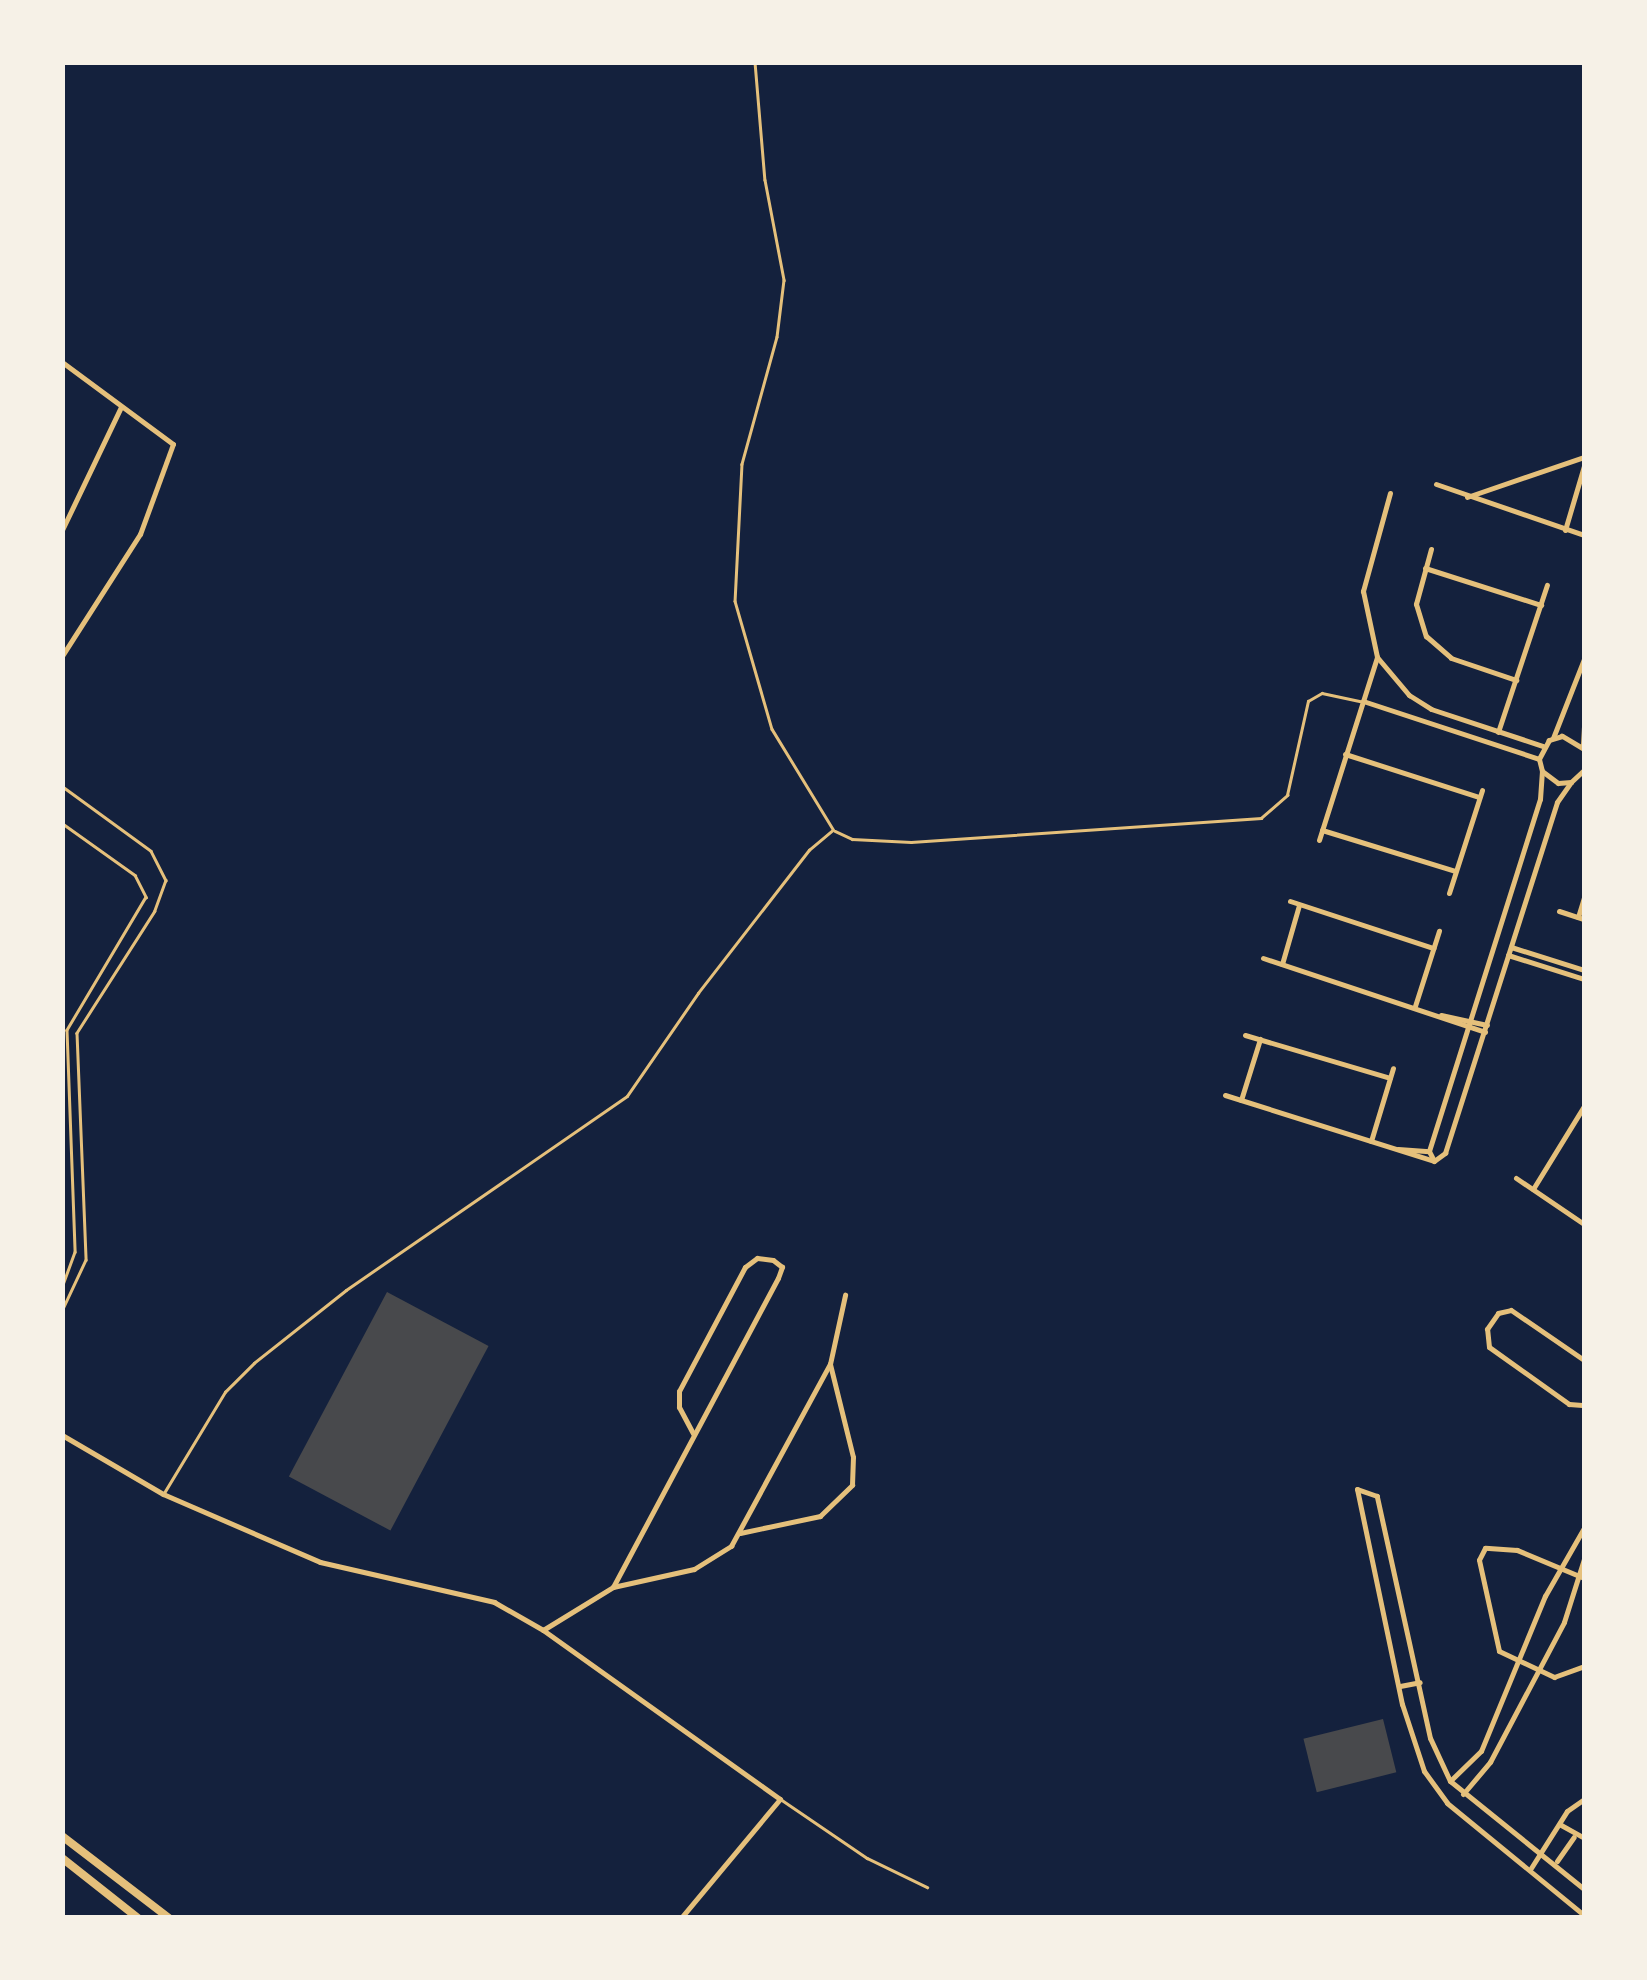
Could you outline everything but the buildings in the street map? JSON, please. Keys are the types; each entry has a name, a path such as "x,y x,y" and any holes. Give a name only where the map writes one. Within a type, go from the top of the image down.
{"main road":[{"path":"62,1836 169,1918"},
{"path":"62,1858 138,1918"}],"street":[{"path":"62,656 126,559 170,462 172,444 63,363"},
{"path":"62,530 122,406"},
{"path":"1464,498 1584,457"},
{"path":"1565,530 1584,466"},
{"path":"1436,484 1464,498 1584,535"},
{"path":"1319,840 1377,657 1363,591 1390,493"},
{"path":"1431,549 1416,604 1435,646 1516,680"},
{"path":"1425,568 1541,605"},
{"path":"1498,732 1547,585"},
{"path":"1377,657 1421,704 1544,746"},
{"path":"1434,1160 1429,1151 1540,799 1539,759 1544,746 1553,738 1584,659"},
{"path":"1363,701 1539,759"},
{"path":"1553,738 1584,747 1584,727"},
{"path":"1345,754 1479,798"},
{"path":"1542,771 1552,781 1571,782"},
{"path":"1225,1095 1434,1160 1445,1154 1557,802 1571,782 1583,774"},
{"path":"1448,893 1482,790"},
{"path":"1322,830 1455,871"},
{"path":"1560,911 1581,918 1584,896"},
{"path":"1290,902 1434,948"},
{"path":"1282,964 1300,905"},
{"path":"1415,1006 1439,931"},
{"path":"1511,947 1584,970"},
{"path":"1508,955 1584,980"},
{"path":"1263,958 1486,1029"},
{"path":"1245,1034 1390,1078"},
{"path":"1240,1100 1260,1040"},
{"path":"1371,1140 1393,1068"},
{"path":"1534,1189 1584,1106"},
{"path":"1398,1149 1429,1151"},
{"path":"1516,1178 1584,1224"},
{"path":"612,1587 778,1278 777,1262 757,1258 746,1267 679,1391 693,1433"},
{"path":"542,1630 612,1587 694,1569 722,1554 740,1533 830,1364 845,1295"},
{"path":"1584,1360 1511,1310 1498,1313 1487,1329 1490,1346 1569,1404 1583,1403 1584,1414"},
{"path":"740,1533 820,1516 852,1485 853,1458 830,1364"},
{"path":"62,1435 163,1494 353,1574 480,1597 542,1630 780,1799 681,1918"},
{"path":"1584,1475 1584,1505"},
{"path":"1584,1889 1544,1851 1462,1794 1450,1781 1430,1738 1377,1496 1357,1490 1412,1742 1447,1803 1584,1915"},
{"path":"1450,1781 1473,1764 1521,1662 1545,1596 1584,1528"},
{"path":"1581,1576 1517,1550 1481,1552 1496,1647 1521,1662 1562,1677 1584,1666"},
{"path":"1462,1794 1500,1745 1535,1668 1564,1622 1584,1559"},
{"path":"1400,1686 1420,1682"},
{"path":"1412,1742 1430,1738"},
{"path":"1486,1738 1500,1745"},
{"path":"1531,1868 1584,1798"},
{"path":"1561,1825 1574,1837 1584,1838"},
{"path":"1557,1862 1574,1837"}],"lane":[{"path":"755,62 765,180 784,280 781,320 742,464 735,601 772,728 834,830 852,838 910,842 1262,818 1287,795 1308,701 1322,693 1363,701"},
{"path":"62,786 152,851 164,870 162,899 77,1033 86,1260 62,1311"},
{"path":"62,823 135,875 145,888 144,906 67,1030 74,1252 62,1288"},
{"path":"163,1494 224,1392 254,1363 346,1290 628,1096 707,981 810,850 834,830"},
{"path":"780,1799 867,1858 927,1887"}]}
